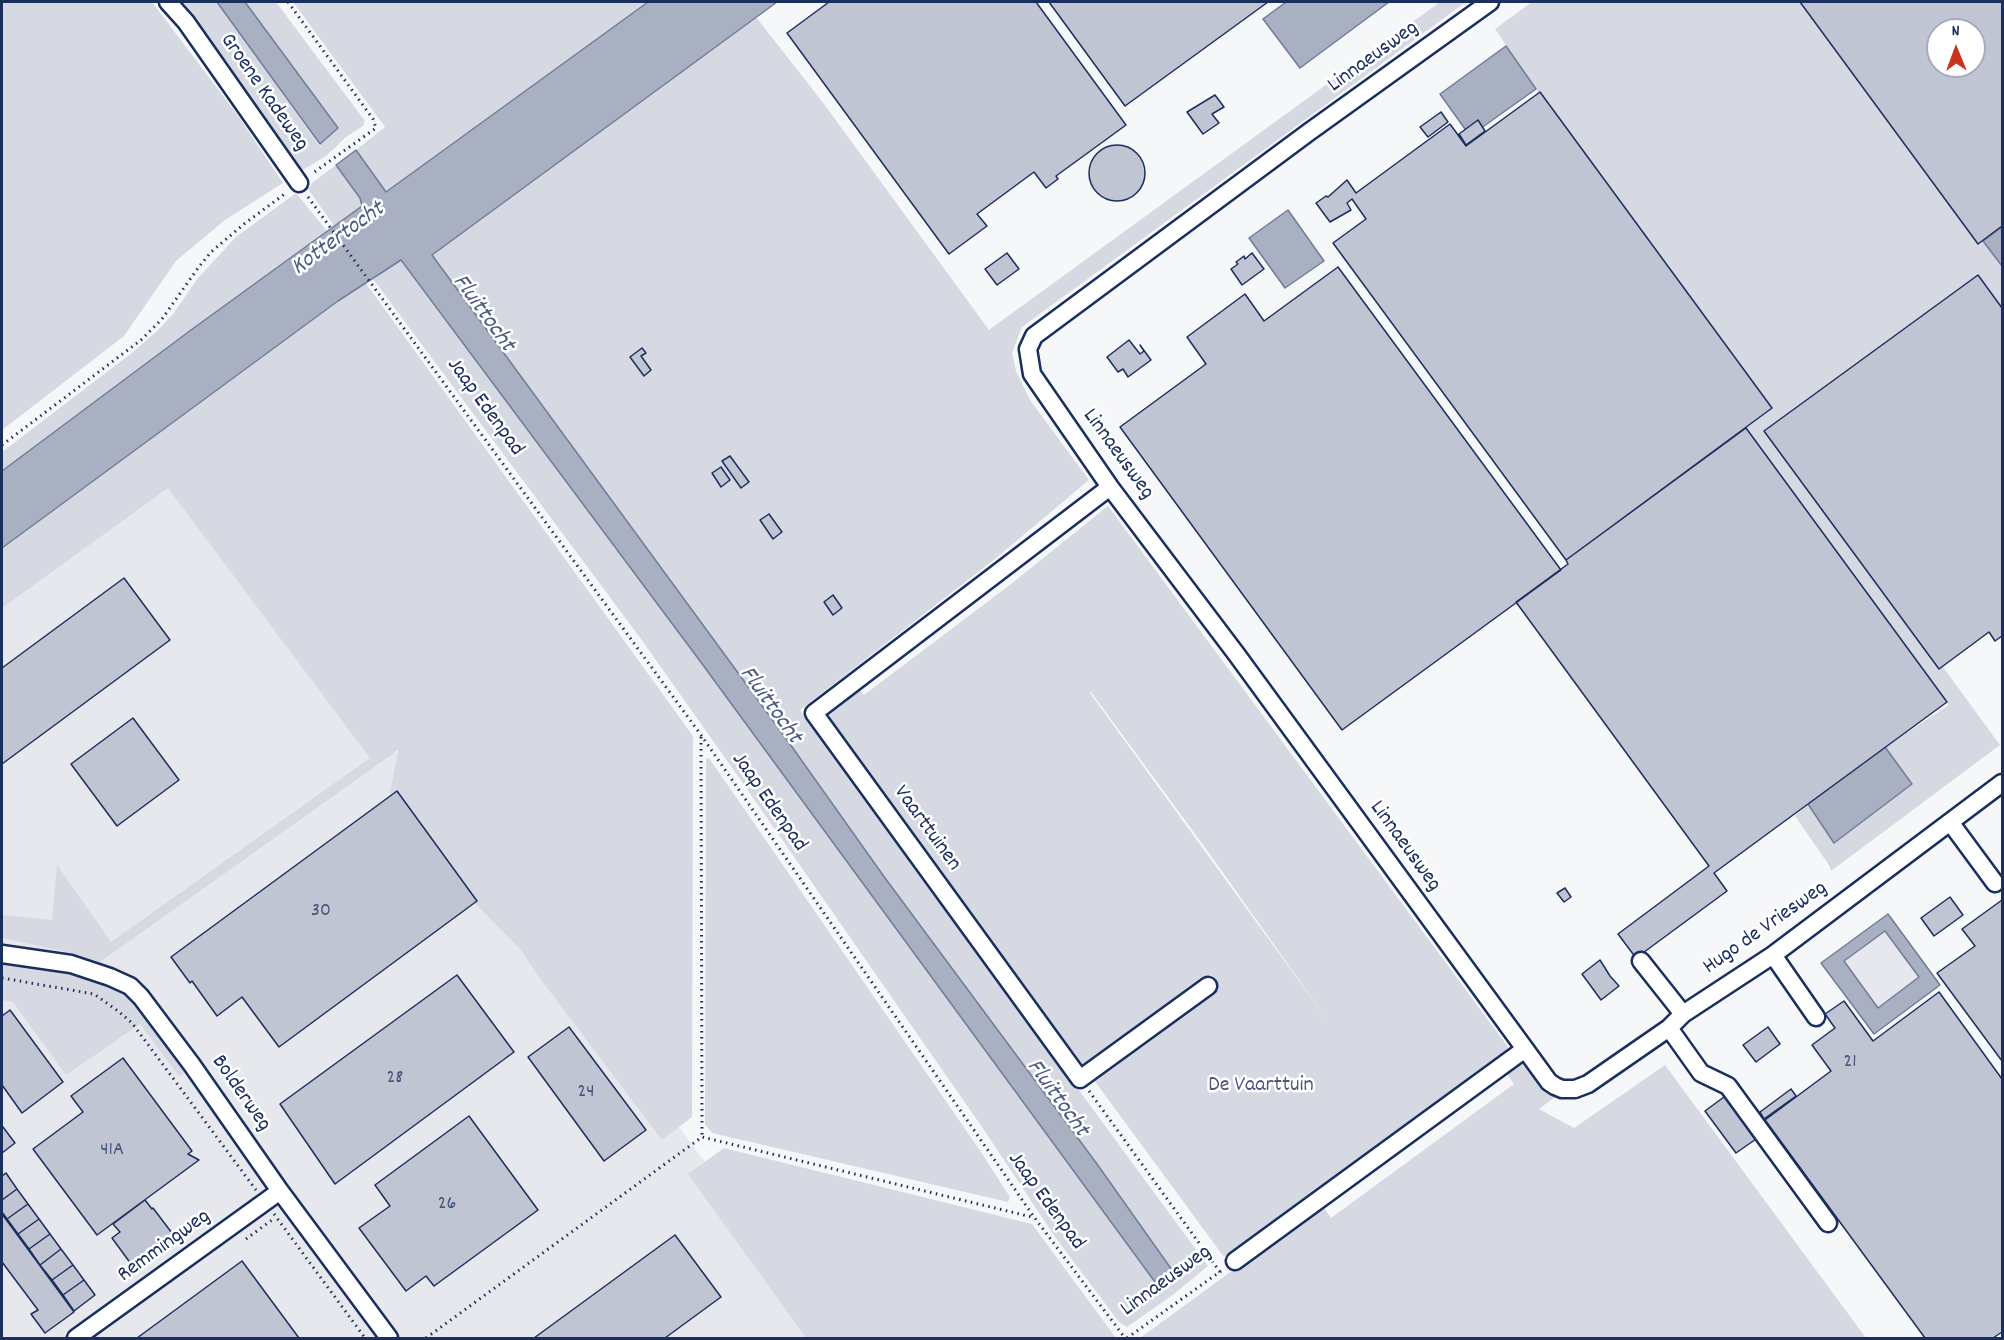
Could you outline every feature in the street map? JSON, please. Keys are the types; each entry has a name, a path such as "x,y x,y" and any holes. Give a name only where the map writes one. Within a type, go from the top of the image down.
{"street":[{"name":"Groene Kadeweg","path":"168,2 186,22 300,185"},
{"name":"Linnaeusweg","path":"1490,2 1309,132 1034,336 1028,349 1032,374 1110,487 1549,1082"},
{"name":"Vaarttuinen","path":"1080,1078 814,713 1110,487"},
{"name":"Hugo de Vriesweg","path":"1549,1082 1562,1089 1582,1087 1669,1028 1683,1014 1773,954 2002,783"},
{"path":"1950,822 1995,883"},
{"name":"Bolderweg","path":"2,954 72,964 130,986 141,997 192,1065 280,1191 389,1338"},
{"path":"1773,954 1816,1017"},
{"path":"1641,960 1683,1014"},
{"path":"1080,1078 1208,986"},
{"path":"1669,1028 1701,1073 1728,1086 1828,1223"},
{"name":"Linnaeusweg","path":"1235,1261 1525,1049"},
{"name":"Remmingweg","path":"76,1338 280,1191"}],"path":[{"path":"2,445 141,340 162,319 212,252 244,224 376,128 373,119 288,2"},
{"name":"Jaap Edenpad","path":"300,185 701,735 1034,1217 1126,1338"},
{"path":"701,735 702,1137"},
{"path":"2,978 94,994 132,1023 365,1338"},
{"path":"1080,1078 1220,1272"},
{"path":"426,1338 702,1137 1034,1217"},
{"path":"246,1239 276,1217"},
{"name":"Linnaeusweg","path":"1126,1338 1235,1261"}],"shaded area":[{"path":"137,409 838,1338 2,1338 2,508"},
{"path":"1885,931 1919,978 1878,1008 1844,961"}],"green space":[{"path":"2,2 152,2 239,117 283,183 225,220 176,261 124,336 2,430"},
{"path":"174,2 217,2 321,148 320,144 337,128 243,2 276,2 365,121 363,126 346,137 326,156 298,173"},
{"path":"293,2 648,2 385,193 356,150 385,127"},
{"path":"1440,2 1466,2 1022,327 1012,353 1016,371 1030,400 1089,480 995,559 800,710 1208,1266 1174,1294 1127,1327 1119,1322 1055,1237 984,1130 641,639 373,279 400,260 700,661 1155,1282 1172,1270 1097,1164 885,878 785,737 431,255 756,17 824,104 989,330"},
{"path":"1532,2 1803,2 2002,266 2001,305 1978,275 1769,429 2000,745 1831,871 1795,816 1808,804 1834,843 1911,785 1885,747 1949,705 1743,426 1769,406 1536,89 1495,29"},
{"path":"336,165 360,198 362,206 335,227 308,189 313,182"},
{"path":"296,193 327,231 2,471 2,452 133,352 158,330 173,314 198,278 236,237"},
{"path":"365,282 693,736 692,1117 662,1140 521,950 472,900 390,793 398,750 100,962 72,953 2,938 2,915 52,920 57,865 111,942 370,758 168,488 2,608 2,548"},
{"name":"De Vaarttuin","path":"1108,506 1508,1047 1501,1058 1224,1257 819,706 853,681 864,695 1011,584","holes":["1091,692 1209,853 1331,1025"]},
{"path":"709,758 981,1152 1010,1197 1008,1202 712,1133 705,1124 706,759"},
{"path":"2,961 67,970 116,987 143,1008 190,1069 179,1076 140,1024 66,1075 13,1002 2,1000"},
{"path":"1519,1062 1529,1065 1555,1097 1539,1109 1574,1128 1665,1065 1866,1338 1140,1338 1322,1205 1331,1218 1514,1084 1505,1071"},
{"path":"724,1148 1032,1224 1116,1338 806,1338 688,1174"}],"water":[{"path":"217,2 245,2 338,128 320,144"},
{"name":"Kottertocht","path":"648,2 777,2 432,255 785,737 885,878 1097,1164 1172,1270 1155,1282 700,661 401,260 338,301 2,548 2,471 362,206 360,198 336,165 356,150 386,192"},
{"path":"1286,2 1389,2 1300,68 1263,19"},
{"path":"1506,46 1536,89 1470,136 1440,94"},
{"path":"1288,210 1324,261 1285,288 1249,238"},
{"path":"2002,227 2002,266 1983,241"},
{"path":"1885,747 1912,784 1834,843 1808,804"},
{"path":"1888,914 1940,985 1874,1034 1821,963","holes":["1885,931 1919,977 1878,1008 1844,961"]}],"building":[{"path":"829,2 1036,2 1126,125 1056,176 1058,179 1046,188 1034,172 977,214 987,226 949,254 787,33"},
{"path":"1049,2 1268,2 1125,106"},
{"path":"1800,2 2002,2 2002,226 1978,244"},
{"path":"1540,92 1772,408 1566,560 1333,243 1366,219 1352,199 1347,203 1351,210 1330,222 1316,203 1328,197 1347,180 1356,193 1450,124 1466,146"},
{"path":"1215,95 1224,107 1212,114 1219,123 1203,134 1187,112"},
{"path":"1441,112 1448,122 1428,137 1420,127"},
{"path":"1478,120 1485,131 1466,145 1459,134"},
{"path":"1117,145 1132,150 1140,158 1145,173 1140,188 1132,196 1117,201 1102,196 1094,188 1089,173 1094,158 1102,150"},
{"path":"1007,253 1019,269 997,285 985,269"},
{"path":"1252,253 1264,269 1242,285 1231,269 1238,264 1236,262"},
{"path":"1338,267 1561,570 1342,730 1120,427 1206,364 1187,337 1245,294 1264,321"},
{"path":"1978,275 2002,308 2002,636 1995,641 1989,632 1939,669 1764,431"},
{"path":"1129,340 1140,354 1144,351 1140,345 1151,360 1128,377 1123,369 1118,372 1107,357"},
{"path":"642,348 646,353 641,356 651,370 644,376 630,357"},
{"path":"1746,428 1947,702 1714,873 1727,891 1636,958 1618,934 1709,866 1516,602 1568,564 1566,560"},
{"path":"730,456 749,482 741,488 722,461"},
{"path":"721,467 730,480 721,487 712,473"},
{"path":"769,514 782,532 773,539 760,520"},
{"path":"124,578 170,640 2,764 2,668"},
{"path":"833,595 842,608 833,615 824,602"},
{"path":"133,718 179,780 117,826 71,764"},
{"path":"397,791 477,901 279,1047 242,997 217,1016 192,981 190,983 171,957"},
{"path":"1565,888 1571,897 1564,902 1557,893"},
{"path":"1950,897 1963,915 1934,936 1921,918"},
{"path":"2002,900 2002,1061 1937,973 1975,946 1962,929"},
{"path":"1600,960 1619,986 1601,1000 1582,974"},
{"path":"457,975 514,1052 335,1184 280,1104"},
{"path":"1939,992 2002,1079 2002,1332 1993,1338 1925,1338 1765,1120 1831,1071 1812,1045 1835,1028 1825,1014 1844,1001 1873,1041"},
{"path":"10,1010 63,1082 22,1113 2,1085 2,1016"},
{"path":"569,1027 646,1130 604,1161 528,1057"},
{"path":"1768,1027 1780,1044 1756,1062 1743,1045"},
{"path":"123,1058 192,1151 188,1154 199,1160 97,1235 33,1149 83,1112 71,1096"},
{"path":"1791,1089 1796,1096 1764,1119 1760,1112"},
{"path":"1728,1094 1759,1137 1736,1153 1705,1111"},
{"path":"469,1116 538,1210 434,1286 426,1276 406,1291 359,1228 390,1206 375,1185"},
{"path":"3,1127 15,1143 2,1153 2,1129"},
{"path":"6,1173 17,1189 2,1200 2,1176"},
{"path":"17,1189 28,1204 7,1219 2,1212 2,1200"},
{"path":"145,1200 175,1237 134,1268 112,1238 120,1232 113,1224"},
{"path":"28,1204 39,1219 18,1234 7,1219"},
{"path":"2,1214 74,1312 45,1333 31,1314 38,1310 2,1262"},
{"path":"39,1219 50,1234 29,1249 18,1234"},
{"path":"50,1234 61,1249 40,1265 29,1249"},
{"path":"675,1235 721,1297 665,1338 534,1338"},
{"path":"61,1249 73,1265 52,1280 40,1265"},
{"path":"242,1261 299,1338 137,1338"},
{"path":"73,1265 84,1280 63,1295 52,1280"},
{"path":"84,1280 95,1295 74,1311 63,1295"}],"water label":[{"name":"Fluittocht","path":"482,314"},
{"name":"Fluittocht","path":"769,706"},
{"name":"Fluittocht","path":"1056,1099"}]}
